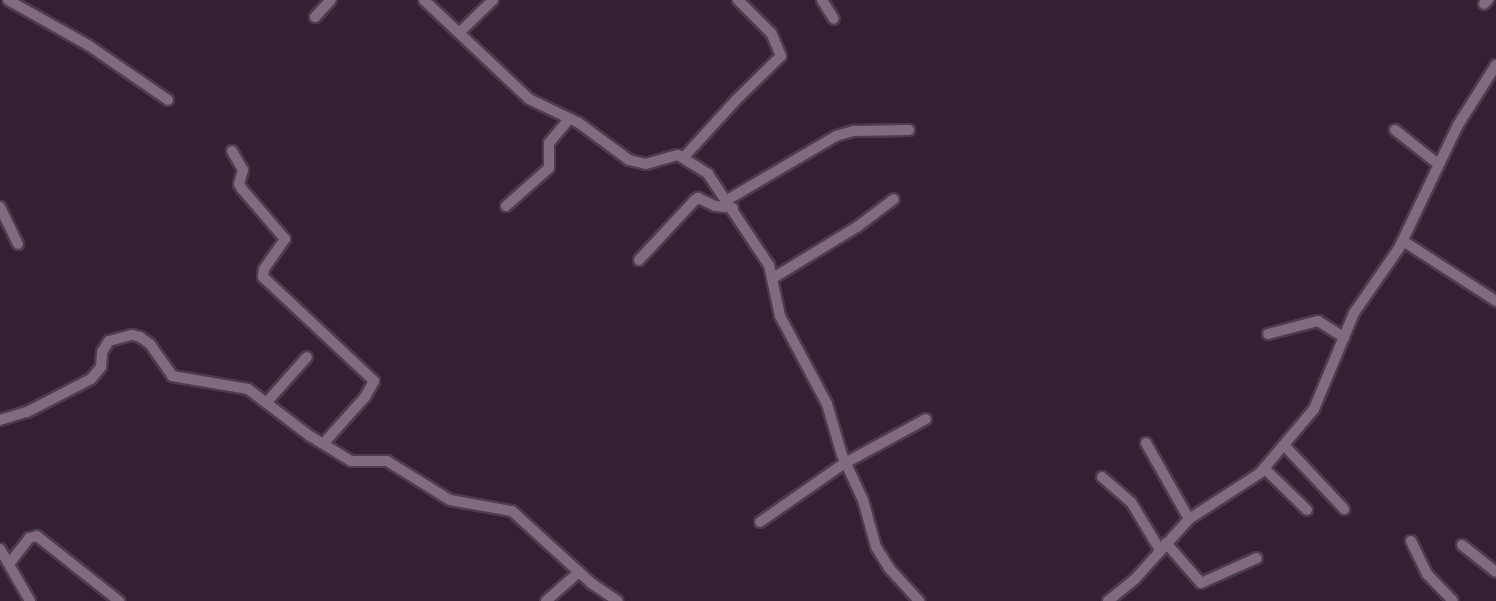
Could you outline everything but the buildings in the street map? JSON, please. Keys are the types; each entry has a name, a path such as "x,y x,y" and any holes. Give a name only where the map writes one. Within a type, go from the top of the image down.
{"street":[{"path":"8,0 88,45 168,100"},
{"path":"315,17 331,0"},
{"path":"425,0 530,99 590,130 623,156 638,163 671,156 684,157 708,174 769,265 780,316 824,397 845,463 863,500 876,547 889,568 919,601"},
{"path":"460,32 493,0"},
{"path":"684,157 781,56 771,33 751,5 738,0"},
{"path":"822,0 834,19"},
{"path":"1108,601 1135,579 1189,519 1245,485 1264,468 1314,410 1343,337 1363,298 1403,241 1438,164 1465,113 1496,65"},
{"path":"506,206 548,168 549,144 569,119"},
{"path":"639,260 698,198 715,206 730,204 836,136 854,131 909,130"},
{"path":"1395,130 1438,164"},
{"path":"232,151 243,170 239,184 242,189 285,239 264,268 263,277 374,381 365,397 323,444"},
{"path":"773,278 857,227 894,198"},
{"path":"0,207 18,244"},
{"path":"1403,241 1496,300"},
{"path":"1268,334 1318,321 1343,337"},
{"path":"0,420 27,412 91,379 101,367 105,345 132,335 150,344 172,376 189,382 239,386 267,402 323,444 351,461 394,463 450,500 507,508 579,572 618,601"},
{"path":"267,402 307,357"},
{"path":"760,522 845,463 926,419"},
{"path":"1146,443 1189,519"},
{"path":"1284,445 1344,509"},
{"path":"1264,468 1307,510"},
{"path":"1102,477 1131,502 1163,547 1201,583 1257,558"},
{"path":"9,564 29,538 37,536 118,601"},
{"path":"1411,541 1427,574 1453,601"},
{"path":"1462,545 1496,572"},
{"path":"0,549 30,601"},
{"path":"547,601 579,572"}]}
